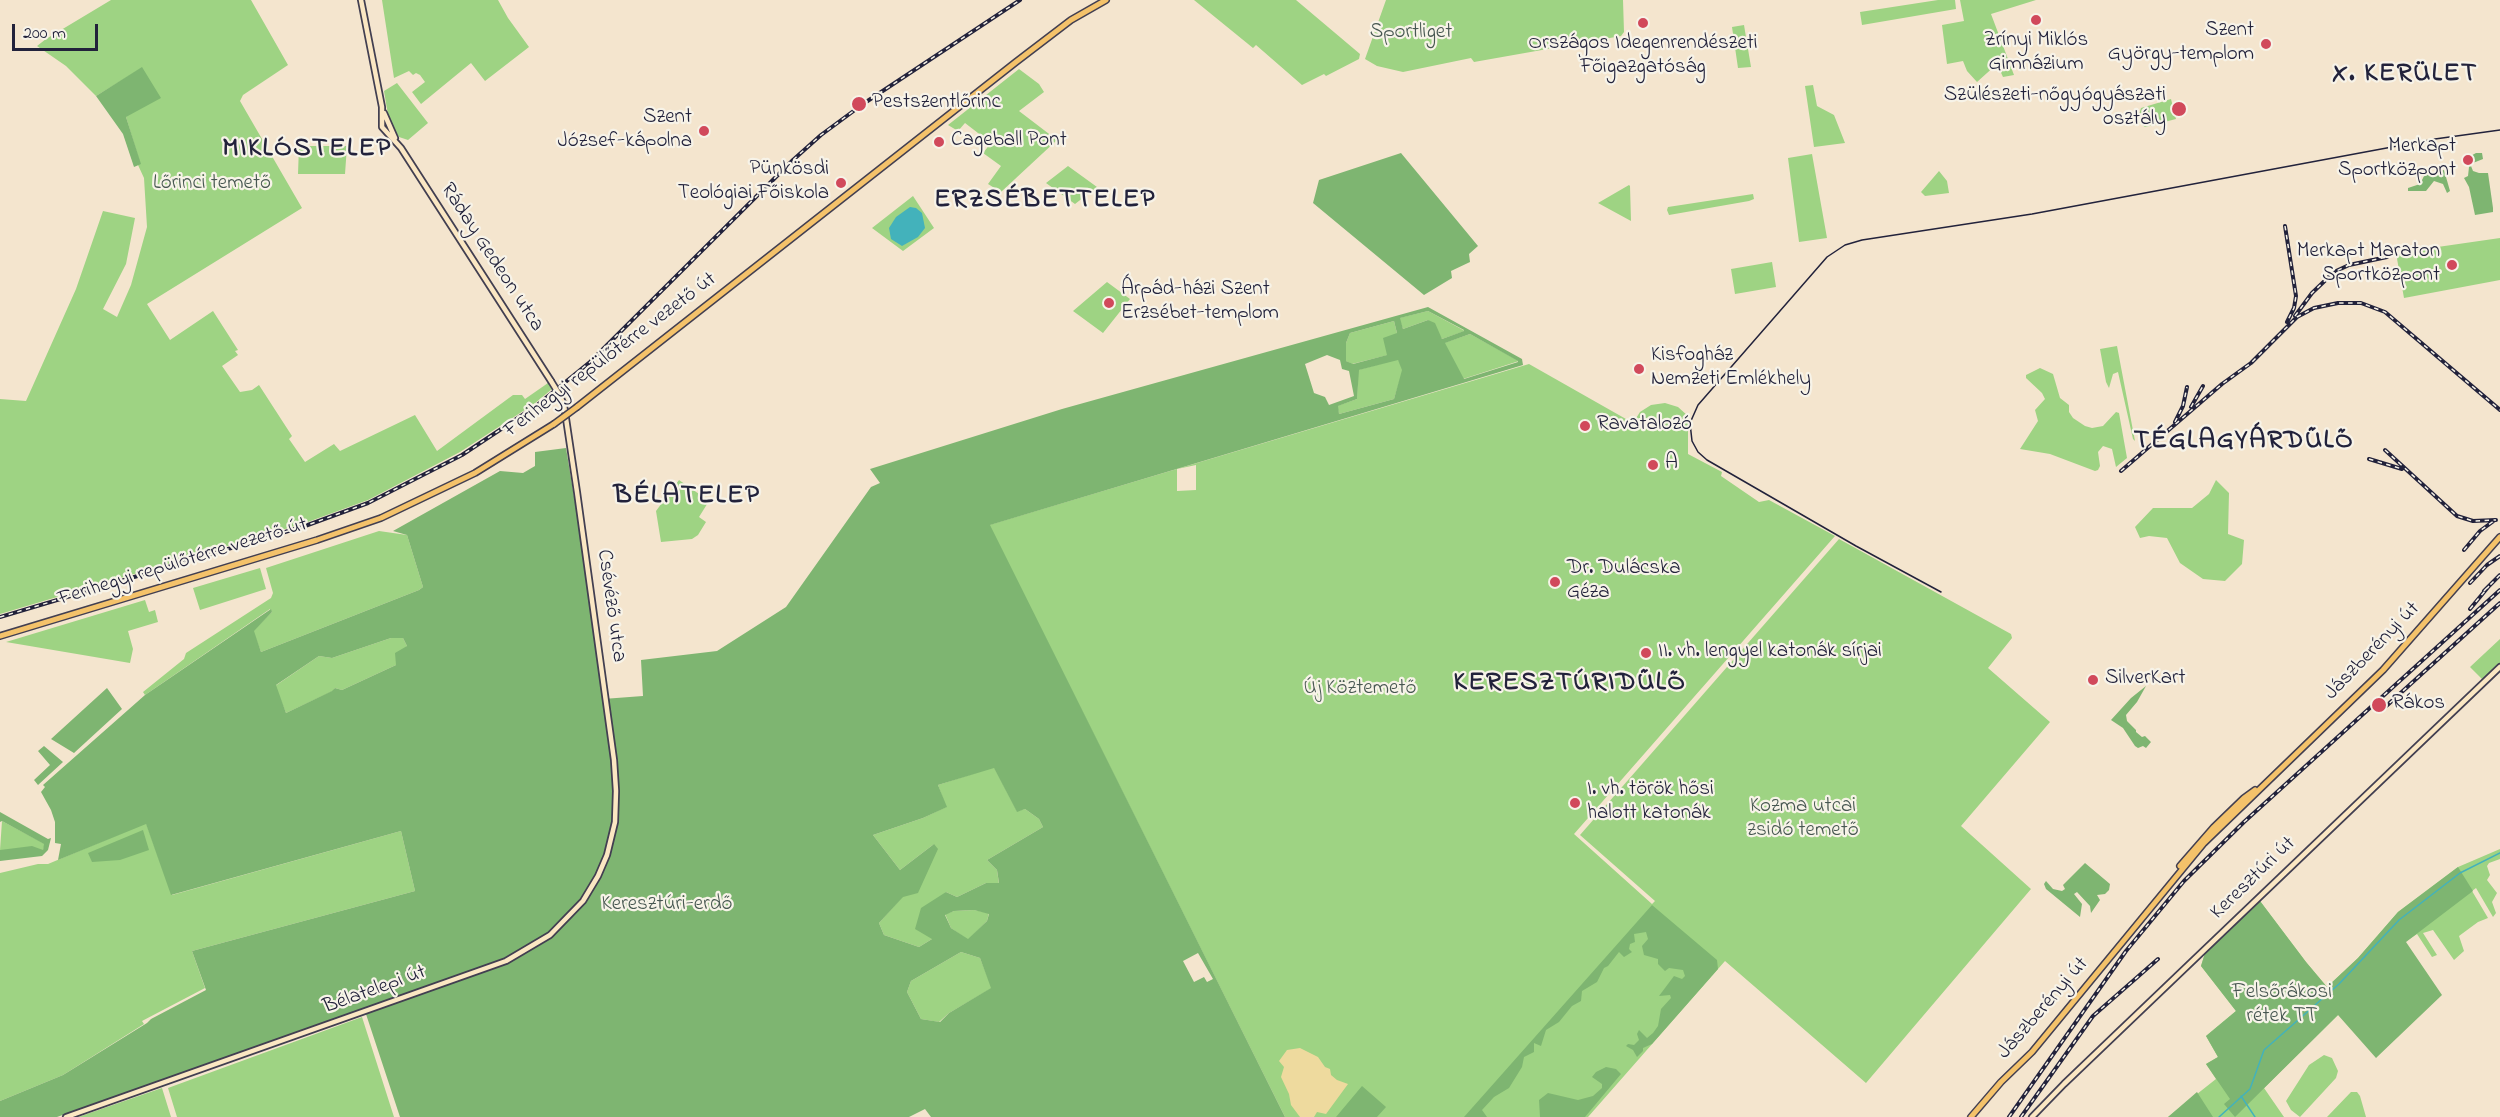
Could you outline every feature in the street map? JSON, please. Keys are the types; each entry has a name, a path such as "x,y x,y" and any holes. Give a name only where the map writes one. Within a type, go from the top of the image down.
{"main road":[{"path":"361,0 382,110 398,142"},
{"name":"Ferihegyi repülőtérre vezető út","path":"0,636 317,540 381,518 475,473 577,407 1071,20 1106,0"},
{"path":"375,120 381,117 382,110"},
{"name":"Ráday Gedeon utca","path":"382,110 382,127 398,142 559,394 565,411"},
{"name":"Csévéző utca","path":"565,411 614,760 616,807"},
{"name":"Jászberényi út","path":"1971,1117 2001,1082 2032,1052 2213,833 2383,670 2500,537"},
{"name":"Keresztúri út","path":"2032,1117 2500,667"},
{"name":"Bélatelepi út","path":"66,1117 479,971 520,954 555,930 577,909 588,893 607,855 616,807"}],"green space":[{"name":"Lőrinci temető","path":"111,0 251,0 288,65 243,95 240,101 302,208 147,304 170,340 213,311 238,350 235,351 238,355 222,366 240,392 252,390 259,385 292,436 289,439 305,462 334,444 340,451 415,415 437,451 513,395 522,395 525,399 548,383 552,389 534,404 460,452 368,500 305,523 0,614 0,399 26,401 76,289 103,211 135,218 126,264 103,309 117,317 131,285 147,227 144,178 138,165 140,163 126,117 142,68 96,96 66,66 37,46"},
{"path":"382,0 498,0 529,47 485,81 471,63 421,104 412,92 425,82 420,75 416,73 413,75 409,71 394,78"},
{"path":"1194,0 1296,0 1360,54 1359,59 1302,85 1256,45 1253,48"},
{"name":"Sportliget","path":"1386,0 1623,0 1624,32 1621,36 1474,62 1471,58 1403,72 1377,66 1365,59"},
{"path":"1938,0 1955,0 1956,9 1862,25 1860,12"},
{"path":"1960,0 2036,0 1991,14 2014,75 2003,77 1997,64 1977,82 1967,71 1963,61 1947,64 1942,25 1964,21"},
{"path":"1744,25 1751,67 1738,68 1732,27"},
{"path":"142,67 161,98 126,117 141,164 134,167 123,134 96,96"},
{"path":"1019,69 1039,84 1044,92 1019,111 1057,140 1001,192 988,184 1001,166 983,153 991,143 965,123 958,131 948,125"},
{"path":"397,83 428,123 408,140 399,137 389,121 384,91"},
{"path":"1813,85 1817,106 1834,115 1845,143 1814,147 1805,86"},
{"path":"2171,99 2176,119 2145,127 2137,121 2141,108"},
{"path":"299,146 347,146 345,174 298,174"},
{"path":"1401,153 1478,246 1469,254 1470,262 1451,271 1452,278 1424,295 1313,203 1319,180"},
{"path":"2476,153 2482,153 2483,159 2471,166 2473,171 2488,173 2493,212 2475,215 2469,187 2464,178 2468,176 2469,167 2465,159"},
{"path":"1812,154 1827,238 1799,242 1788,158"},
{"path":"1068,166 1097,187 1075,204 1046,183"},
{"path":"2444,170 2450,191 2447,193 2443,184 2434,181 2426,191 2408,191 2408,188 2420,184 2425,174"},
{"path":"1939,171 1947,181 1949,193 1925,196 1921,192"},
{"path":"1630,186 1631,221 1598,203"},
{"path":"1753,194 1754,199 1749,201 1669,215 1667,210 1668,207"},
{"path":"913,196 934,228 903,251 872,228"},
{"path":"2500,238 2500,280 2404,298 2396,253"},
{"path":"1772,262 1776,287 1735,294 1731,269"},
{"path":"1107,282 1130,299 1103,333 1073,311"},
{"name":"Keresztúri-erdő","path":"1428,307 1522,359 1523,365 990,525 1285,1117 931,1117 925,1109 909,1117 400,1117 364,1008 57,1117 0,1117 0,1101 63,1075 151,1019 206,990 192,951 415,891 401,831 171,895 146,824 58,860 61,844 55,843 55,822 41,792 45,787 43,785 145,695 271,609 272,612 254,631 261,652 419,590 423,587 407,535 393,531 500,471 523,473 535,466 535,452 566,448 584,557 603,699 643,696 641,660 717,651 786,607 871,487 880,483 870,469 1062,409","holes":["1428,311 1464,331 1442,339 1435,323 1428,320 1403,329 1400,318","1394,321 1397,333 1383,338 1387,355 1353,364 1346,361 1346,343 1350,333","1470,334 1518,361 1464,379 1445,343","1327,355 1340,360 1342,369 1349,371 1354,396 1329,405 1325,397 1314,393 1305,364","1398,360 1402,370 1394,399 1339,414 1338,406 1357,399 1359,370","391,638 403,638 407,646 395,653 396,665 342,690 335,688 286,713 276,685 319,656 332,658","994,768 1017,812 1025,809 1039,819 1043,827 987,860 997,870 999,883 986,883 957,897 946,892 921,908 915,929 932,939 919,947 884,935 879,923 903,897 918,893 938,849 934,844 900,870 873,835 947,807 938,785","974,910 989,914 987,921 968,939 951,928 945,915 954,911","961,952 980,958 991,988 949,1013 940,1022 921,1019 907,992 911,981","1198,953 1213,979 1207,982 1204,977 1194,982 1183,961"]},
{"path":"1428,311 1465,331 1442,339 1428,320 1403,329 1399,318"},
{"path":"1394,321 1397,333 1388,355 1352,364 1346,361 1346,343 1350,333"},
{"path":"1470,334 1519,361 1463,379 1444,343"},
{"path":"2117,346 2135,441 2118,372 2113,374 2109,388 2106,382 2100,349"},
{"path":"1398,359 1403,370 1394,399 1339,414 1337,406 1357,399 1358,370"},
{"name":"Új Köztemető","path":"1529,364 1633,423 1640,412 1651,405 1665,403 1678,407 1688,416 1688,454 1722,472 1721,476 1759,502 1769,500 1835,536 1574,834 1652,904 1655,901 1580,835 1839,539 2011,634 2012,638 1988,668 2050,722 1961,826 2031,889 1866,1083 1725,961 1588,1117 1285,1117 989,525","holes":["1196,465 1196,490 1177,491 1177,469"]},
{"path":"2040,368 2053,374 2060,398 2069,405 2069,412 2073,418 2085,426 2092,428 2103,426 2116,412 2119,413 2127,458 2116,467 2112,449 2103,446 2098,452 2100,466 2095,471 2050,454 2020,449 2038,421 2035,410 2045,399 2042,393 2026,378 2026,375"},
{"path":"679,480 709,501 699,517 706,522 698,535 692,539 661,542 656,511"},
{"path":"2216,480 2229,493 2228,534 2244,540 2242,564 2225,581 2203,579 2180,563 2167,538 2149,536 2140,538 2135,527 2153,508 2192,508 2209,494"},
{"path":"379,531 407,535 423,587 419,590 261,652 253,631 272,612 270,609 145,695 143,692 184,659 186,653 271,598 273,593 266,568"},
{"path":"260,568 266,589 200,610 193,588"},
{"path":"145,600 149,612 155,610 158,622 128,631 133,649 130,663 6,642"},
{"path":"391,638 403,638 407,646 396,665 342,690 335,688 286,713 275,686 319,656 332,658"},
{"path":"2500,639 2500,666 2479,686 2482,679 2470,667"},
{"path":"2146,686 2126,715 2127,721 2136,732 2151,742 2146,748 2143,746 2138,748 2123,728 2111,720 2131,698"},
{"path":"107,688 122,709 74,753 51,739"},
{"path":"44,746 63,762 38,785 34,780 50,765 38,751"},
{"path":"994,767 1017,811 1025,809 1039,819 1043,827 987,860 997,870 999,884 986,883 957,897 946,892 932,939 919,947 884,935 879,923 903,896 934,844 900,870 873,835 923,818 946,807 938,785"},
{"path":"0,812 48,839 51,838 48,850 42,856 0,861 0,850 32,846 43,850 44,844 0,822"},
{"path":"2,821 45,844 43,850 0,850"},
{"path":"146,823 172,895 401,831 415,891 192,951 205,988 142,1021 144,1024 63,1075 0,1101 0,873 38,864 48,864"},
{"path":"143,830 149,850 120,860 92,862 88,853"},
{"name":"Felsőrákosi rétek TT","path":"2500,849 2500,859 2487,866 2490,875 2487,880 2497,893 2492,902 2496,913 2493,917 2476,888 2472,891 2488,918 2478,922 2459,936 2464,951 2454,960 2433,930 2423,933 2437,955 2432,957 2417,934 2405,942 2339,1014 2264,1088 2284,1117 2168,1117 2216,1079 2206,1064 2218,1057 2206,1036 2236,1011 2201,966 2206,950 2260,901 2327,987 2358,958 2398,912 2458,867"},
{"path":"2085,863 2110,884 2105,894 2097,895 2100,900 2091,913 2090,906 2077,892 2074,894 2082,904 2080,917 2046,889 2044,884 2046,881 2053,889 2062,891 2065,889 2063,885"},
{"name":"Felsőrákosi rétek TT","path":"2458,867 2473,891 2406,942 2442,995 2376,1058 2338,1015 2235,1117 2224,1104 2230,1099 2206,1064 2218,1057 2206,1036 2236,1011 2201,966 2206,950 2260,901 2327,987 2358,958 2398,912"},
{"path":"1652,905 1717,960 1718,969 1652,1044 1643,1048 1637,1057 1633,1050 1626,1046 1634,1045 1639,1040 1637,1034 1639,1030 1647,1038 1653,1033 1658,1026 1661,1009 1671,998 1670,995 1659,996 1674,976 1682,979 1685,976 1683,970 1669,968 1665,971 1658,964 1658,959 1644,955 1642,946 1648,939 1646,932 1634,934 1635,942 1630,944 1629,949 1632,952 1624,957 1619,952 1604,968 1597,982 1582,991 1581,1001 1572,1006 1559,1022 1546,1030 1541,1046 1534,1043 1534,1052 1524,1057 1522,1067 1509,1088 1494,1097 1482,1110 1487,1117 1464,1117"},
{"path":"974,910 989,913 987,921 968,940 951,928 945,914"},
{"path":"961,952 980,958 992,988 949,1013 939,1022 921,1019 907,992 911,981"},
{"path":"362,1017 394,1117 177,1117 168,1088"},
{"path":"2324,1055 2332,1058 2338,1071 2336,1078 2300,1117 2291,1110 2286,1101 2309,1065"},
{"path":"1606,1067 1616,1069 1621,1074 1585,1117 1540,1117 1539,1100 1548,1093 1578,1100 1593,1096 1602,1088 1602,1084 1592,1077"},
{"path":"1362,1086 1386,1107 1377,1117 1336,1117"},
{"path":"162,1088 171,1117 77,1117 81,1116"},
{"path":"2197,1092 2213,1117 2168,1117"},
{"path":"2351,1092 2357,1092 2360,1096 2366,1117 2327,1117"}],"sand":[{"path":"1300,1048 1318,1057 1325,1067 1330,1069 1331,1075 1348,1084 1326,1114 1317,1112 1314,1117 1300,1117 1291,1105 1289,1094 1281,1077 1284,1067 1279,1061 1287,1050"}],"water":[{"path":"910,207 922,213 925,228 918,237 902,246 891,239 889,228 896,217"}],"waterway":[{"path":"2219,1117 2250,1089 2264,1050 2339,984 2399,920 2460,873 2500,853"},
{"path":"2241,1096 2255,1117"}],"tram line":[{"path":"1941,592 1707,460 1698,452 1692,441 1690,423 1698,405 1827,257 1845,245 1862,240 2032,214 2435,139 2500,130"}],"railway":[{"path":"0,617 305,526 368,503 462,455 536,406 590,362 821,135 863,104 1020,0"},
{"path":"2285,226 2296,296 2294,308 2287,322"},
{"path":"2295,316 2312,293 2334,272 2349,265 2387,257"},
{"path":"2121,471 2222,384 2251,363 2297,317 2314,308 2338,303 2361,303 2385,312 2500,410"},
{"path":"2191,407 2203,386"},
{"path":"2175,422 2183,406 2187,387"},
{"path":"2385,450 2457,516 2473,521 2496,520"},
{"path":"2369,459 2402,469"},
{"path":"2464,550 2480,531 2495,520"},
{"path":"2470,583 2487,565 2500,556"},
{"path":"2484,591 2500,575"},
{"path":"2470,609 2489,586"},
{"path":"2009,1117 2126,951 2184,881 2244,822 2500,590"},
{"path":"2383,709 2500,603"},
{"path":"2021,1117 2093,1016 2158,959"}],"place":[{"name":"Zrínyi Miklós Gimnázium","path":"2036,20"},
{"name":"Országos Idegenrendészeti Főigazgatóság","path":"1643,23"},
{"name":"Szent György-templom","path":"2266,44"},
{"name":"Pestszentlőrinc","path":"859,104"},
{"name":"Szülészeti-nőgyógyászati osztály","path":"2179,109"},
{"name":"Szent József-kápolna","path":"704,131"},
{"name":"Cageball Pont","path":"939,142"},
{"name":"Merkapt Sportközpont","path":"2468,160"},
{"name":"Pünkösdi Teológiai Főiskola","path":"841,183"},
{"name":"Merkapt Maraton Sportközpont","path":"2452,265"},
{"name":"Árpád-házi Szent Erzsébet-templom","path":"1109,303"},
{"name":"Kisfogház Nemzeti Emlékhely","path":"1639,369"},
{"name":"Ravatalozó","path":"1585,426"},
{"name":"A","path":"1653,465"},
{"name":"Dr. Dulácska Géza","path":"1555,582"},
{"name":"II. vh. lengyel katonák sírjai","path":"1646,653"},
{"name":"SilverKart","path":"2093,680"},
{"name":"Rákos","path":"2379,705"},
{"name":"I. vh. török hősi halott katonák","path":"1575,803"}],"district":[{"name":"X. KERÜLET","path":"2405,76"},
{"name":"MIKLÓSTELEP","path":"307,151"},
{"name":"ERZSÉBETTELEP","path":"1045,202"},
{"name":"TÉGLAGYÁRDŰLŐ","path":"2244,443"},
{"name":"BÉLATELEP","path":"687,498"},
{"name":"KERESZTÚRIDŰLŐ","path":"1570,685"}],"park label":[{"name":"Kozma utcai zsidó temető","path":"1803,820"}]}
